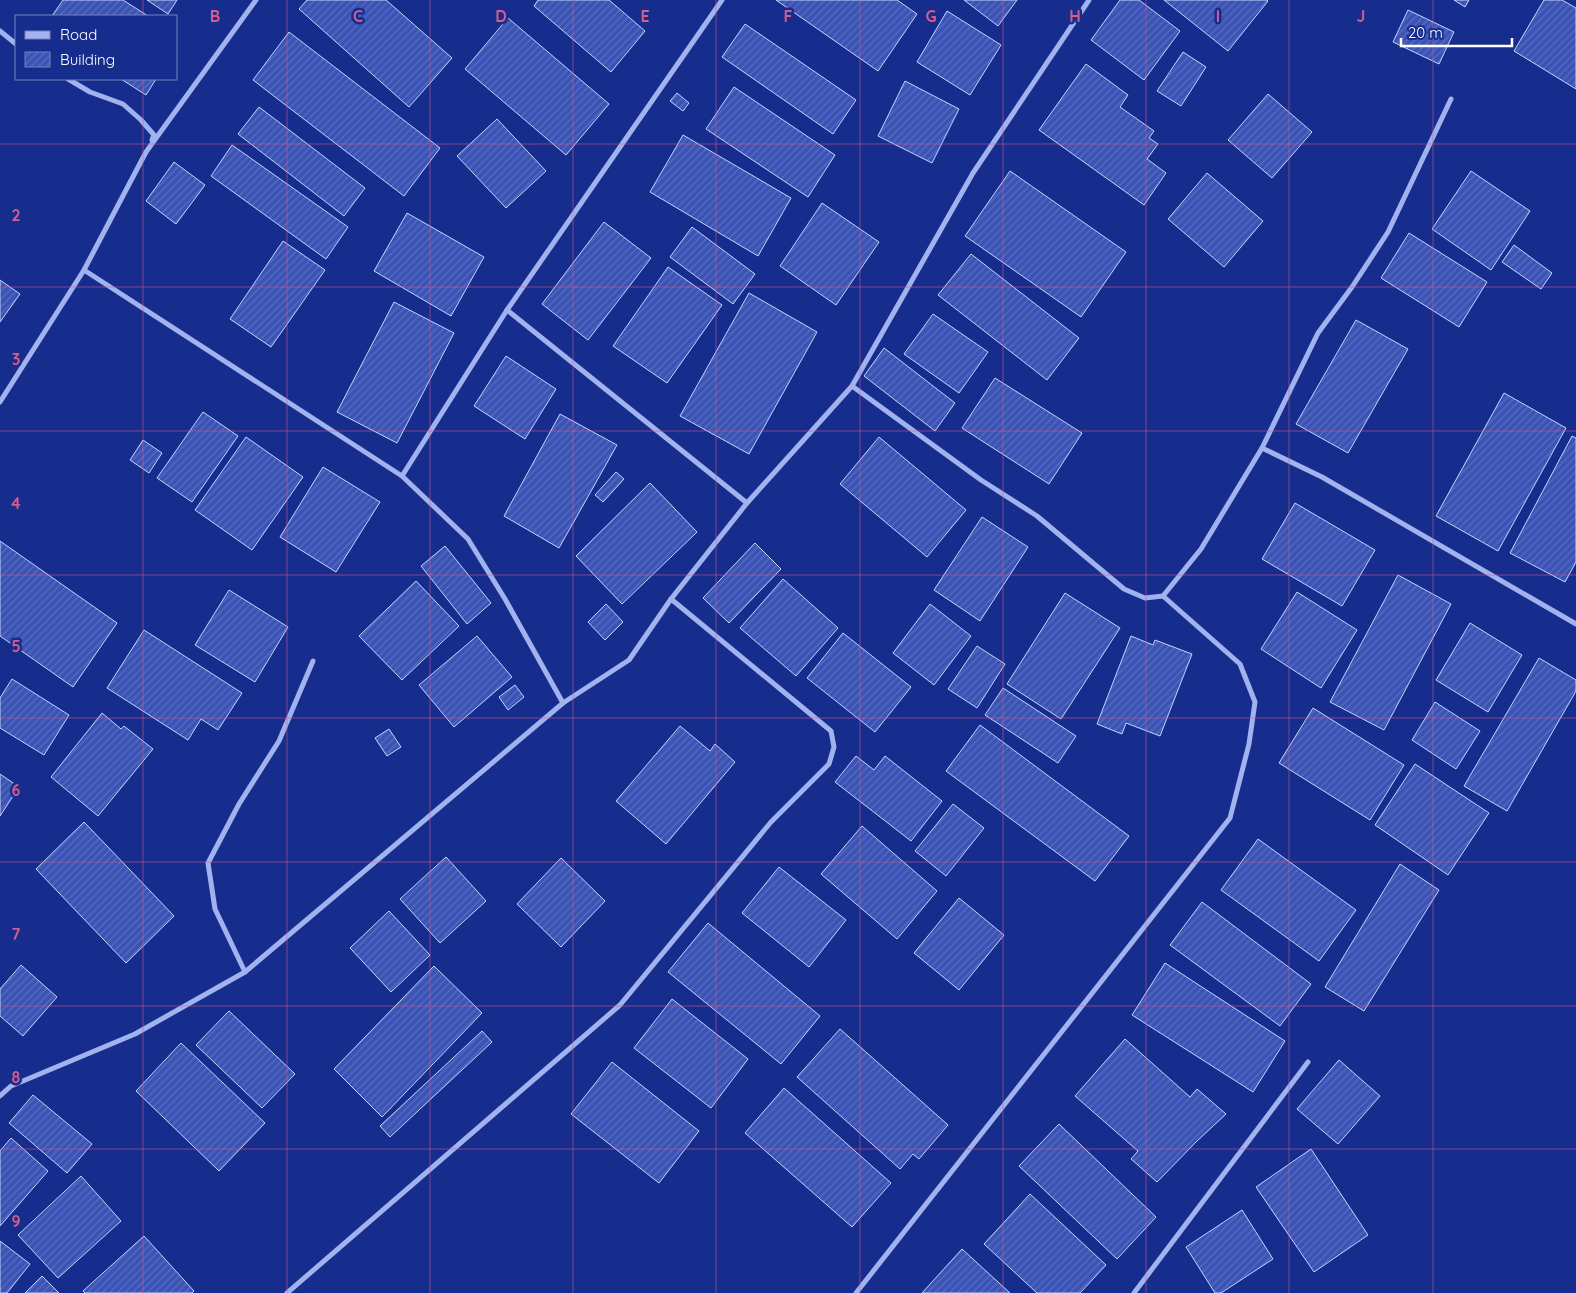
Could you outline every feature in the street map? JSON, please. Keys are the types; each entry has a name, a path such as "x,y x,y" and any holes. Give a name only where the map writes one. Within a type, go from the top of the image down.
{"street":[{"path":"146,152 256,0"},
{"path":"402,476 507,310 722,0"},
{"path":"0,1096 11,1086 135,1034 245,972 563,703 629,660 670,600 747,503 852,386 973,173 1089,0"},
{"path":"0,31 15,43"},
{"path":"0,402 84,270 154,135 142,120 123,104 90,92 70,80"},
{"path":"852,386 981,480 1036,516 1124,589 1145,598 1163,596 1201,549 1262,448 1318,334 1388,232 1452,98"},
{"path":"84,270 402,476 468,539 505,599 563,703"},
{"path":"507,310 747,503"},
{"path":"1262,448 1322,477 1576,624"},
{"path":"856,1293 1230,818 1249,744 1255,702 1240,664 1163,596"},
{"path":"287,1293 620,1005 771,822 829,764 834,747 831,731 670,600"},
{"path":"245,972 215,909 208,863 239,804 279,740 314,661"},
{"path":"1134,1293 1308,1062"}],"building":[{"path":"63,0 123,0 146,15 53,15"},
{"path":"147,0 177,0 168,14"},
{"path":"307,0 386,0 452,58 409,107 299,9"},
{"path":"538,0 609,0 645,31 611,72 534,6"},
{"path":"776,0 897,0 917,14 878,71"},
{"path":"964,0 1017,0 998,26"},
{"path":"1120,0 1139,0 1180,31 1144,80 1091,40"},
{"path":"1164,0 1267,0 1268,1 1228,51"},
{"path":"1454,0 1469,0 1465,7"},
{"path":"1544,0 1562,0 1576,8 1576,89 1514,51"},
{"path":"1408,10 1454,32 1439,64 1393,42"},
{"path":"947,11 1001,45 970,95 917,62"},
{"path":"508,18 609,104 566,155 465,69"},
{"path":"745,24 856,100 833,134 722,57"},
{"path":"289,32 440,148 404,196 253,80"},
{"path":"1183,52 1206,67 1181,106 1157,91"},
{"path":"1086,64 1128,95 1120,107 1154,131 1149,138 1158,144 1147,159 1166,173 1144,205 1039,130"},
{"path":"123,80 155,80 146,95"},
{"path":"905,81 959,109 932,163 878,136"},
{"path":"734,87 835,155 808,197 706,129"},
{"path":"677,93 689,103 683,111 670,101"},
{"path":"1268,94 1312,132 1272,178 1228,140"},
{"path":"259,107 365,188 344,216 238,134"},
{"path":"497,119 546,171 506,208 457,156"},
{"path":"683,135 791,198 758,256 650,192"},
{"path":"232,145 348,227 326,259 211,176"},
{"path":"174,162 205,185 176,224 146,201"},
{"path":"1010,171 1126,252 1081,317 965,236"},
{"path":"1471,171 1530,211 1491,270 1432,229"},
{"path":"1207,173 1263,221 1224,267 1168,219"},
{"path":"822,203 879,242 836,305 780,266"},
{"path":"407,213 484,257 451,316 374,271"},
{"path":"604,222 651,258 588,340 542,304"},
{"path":"692,227 755,274 733,304 670,257"},
{"path":"1409,233 1487,282 1459,327 1381,278"},
{"path":"283,241 325,270 271,347 230,319"},
{"path":"1514,245 1552,273 1541,289 1502,262"},
{"path":"971,254 1079,338 1047,380 938,295"},
{"path":"668,267 722,305 667,383 613,346"},
{"path":"0,280 20,294 0,322"},
{"path":"749,293 817,332 749,454 680,416"},
{"path":"394,302 454,333 397,443 337,412"},
{"path":"933,314 988,352 959,393 904,354"},
{"path":"1356,320 1408,349 1348,453 1296,424"},
{"path":"884,348 955,403 935,431 864,376"},
{"path":"506,356 556,389 525,439 474,406"},
{"path":"995,378 1082,433 1049,484 962,428"},
{"path":"1504,393 1566,428 1498,551 1436,516"},
{"path":"203,412 238,436 192,502 157,478"},
{"path":"560,414 617,445 559,548 504,516"},
{"path":"1572,436 1576,438 1576,562 1565,582 1510,553"},
{"path":"246,437 303,477 252,550 195,510"},
{"path":"879,437 966,510 927,557 840,484"},
{"path":"143,440 162,453 149,473 130,460"},
{"path":"323,467 380,502 336,572 280,537"},
{"path":"616,472 624,479 603,502 595,495"},
{"path":"650,483 697,532 622,604 576,556"},
{"path":"1295,503 1375,550 1342,606 1262,559"},
{"path":"982,517 1028,547 980,621 934,590"},
{"path":"0,541 117,623 73,687 0,636"},
{"path":"755,543 781,569 729,623 703,598"},
{"path":"445,546 491,603 467,624 421,566"},
{"path":"1398,575 1451,604 1384,730 1330,702"},
{"path":"783,579 838,628 796,676 740,628"},
{"path":"416,581 459,626 402,680 359,636"},
{"path":"229,590 288,627 255,682 195,645"},
{"path":"1297,592 1357,630 1321,688 1261,649"},
{"path":"1065,593 1120,628 1061,719 1007,684"},
{"path":"606,604 623,622 605,640 588,622"},
{"path":"930,604 971,636 934,685 893,653"},
{"path":"1470,623 1522,655 1488,712 1436,680"},
{"path":"144,630 242,693 218,730 201,719 188,740 107,688"},
{"path":"843,633 911,687 875,732 807,678"},
{"path":"477,636 512,677 454,727 419,685"},
{"path":"1131,636 1153,645 1155,640 1192,654 1160,736 1126,723 1122,734 1097,724"},
{"path":"977,646 1005,664 977,708 948,689"},
{"path":"1539,658 1576,680 1576,691 1507,811 1464,786"},
{"path":"12,679 69,715 44,755 0,728 0,698"},
{"path":"515,685 524,697 508,710 499,697"},
{"path":"1003,688 1076,736 1058,763 985,715"},
{"path":"1435,702 1480,731 1456,769 1412,740"},
{"path":"1313,708 1404,765 1370,820 1279,763"},
{"path":"102,713 121,729 124,726 153,749 98,816 51,777"},
{"path":"980,725 1129,836 1095,881 946,771"},
{"path":"680,726 710,751 715,744 735,762 666,844 616,801"},
{"path":"389,729 401,747 387,756 375,738"},
{"path":"856,756 874,770 885,756 942,801 911,841 835,782"},
{"path":"1415,764 1489,813 1448,875 1375,825"},
{"path":"0,774 19,787 0,816"},
{"path":"953,804 984,828 946,876 915,851"},
{"path":"84,822 174,916 126,963 36,869"},
{"path":"862,826 937,891 897,939 821,874"},
{"path":"1258,839 1356,910 1319,961 1221,890"},
{"path":"446,857 486,901 440,943 400,899"},
{"path":"561,858 605,901 561,947 517,904"},
{"path":"1400,864 1439,890 1364,1011 1325,987"},
{"path":"779,867 846,920 809,967 742,913"},
{"path":"959,898 1004,935 959,990 914,953"},
{"path":"1202,902 1311,984 1280,1026 1170,945"},
{"path":"389,911 430,955 391,992 350,948"},
{"path":"708,923 820,1016 781,1064 668,972"},
{"path":"1165,963 1285,1041 1253,1092 1132,1015"},
{"path":"21,965 57,997 23,1036 0,1016 0,989"},
{"path":"434,966 482,1013 382,1117 334,1069"},
{"path":"672,999 748,1059 711,1108 634,1048"},
{"path":"229,1011 295,1074 262,1108 196,1045"},
{"path":"840,1029 948,1125 919,1159 913,1154 900,1169 797,1077"},
{"path":"482,1031 492,1042 390,1137 380,1126"},
{"path":"1125,1039 1190,1097 1197,1089 1226,1114 1157,1182 1131,1159 1138,1151 1075,1096"},
{"path":"181,1043 265,1123 219,1171 136,1091"},
{"path":"1339,1060 1380,1096 1338,1144 1297,1109"},
{"path":"612,1062 699,1131 659,1183 571,1114"},
{"path":"784,1088 891,1183 852,1227 745,1133"},
{"path":"33,1095 92,1144 67,1173 9,1123"},
{"path":"1059,1124 1156,1217 1117,1259 1019,1166"},
{"path":"11,1138 48,1171 0,1226 0,1151"},
{"path":"1311,1149 1368,1235 1314,1272 1256,1187"},
{"path":"81,1176 121,1221 58,1278 18,1235"},
{"path":"1030,1194 1106,1265 1080,1293 1037,1293 984,1244"},
{"path":"1242,1210 1273,1259 1221,1293 1215,1293 1186,1247"},
{"path":"144,1236 194,1291 192,1293 85,1293 83,1291"},
{"path":"0,1241 30,1264 7,1293 0,1293"},
{"path":"962,1249 1010,1293 922,1293"},
{"path":"42,1276 59,1293 25,1293"}]}
